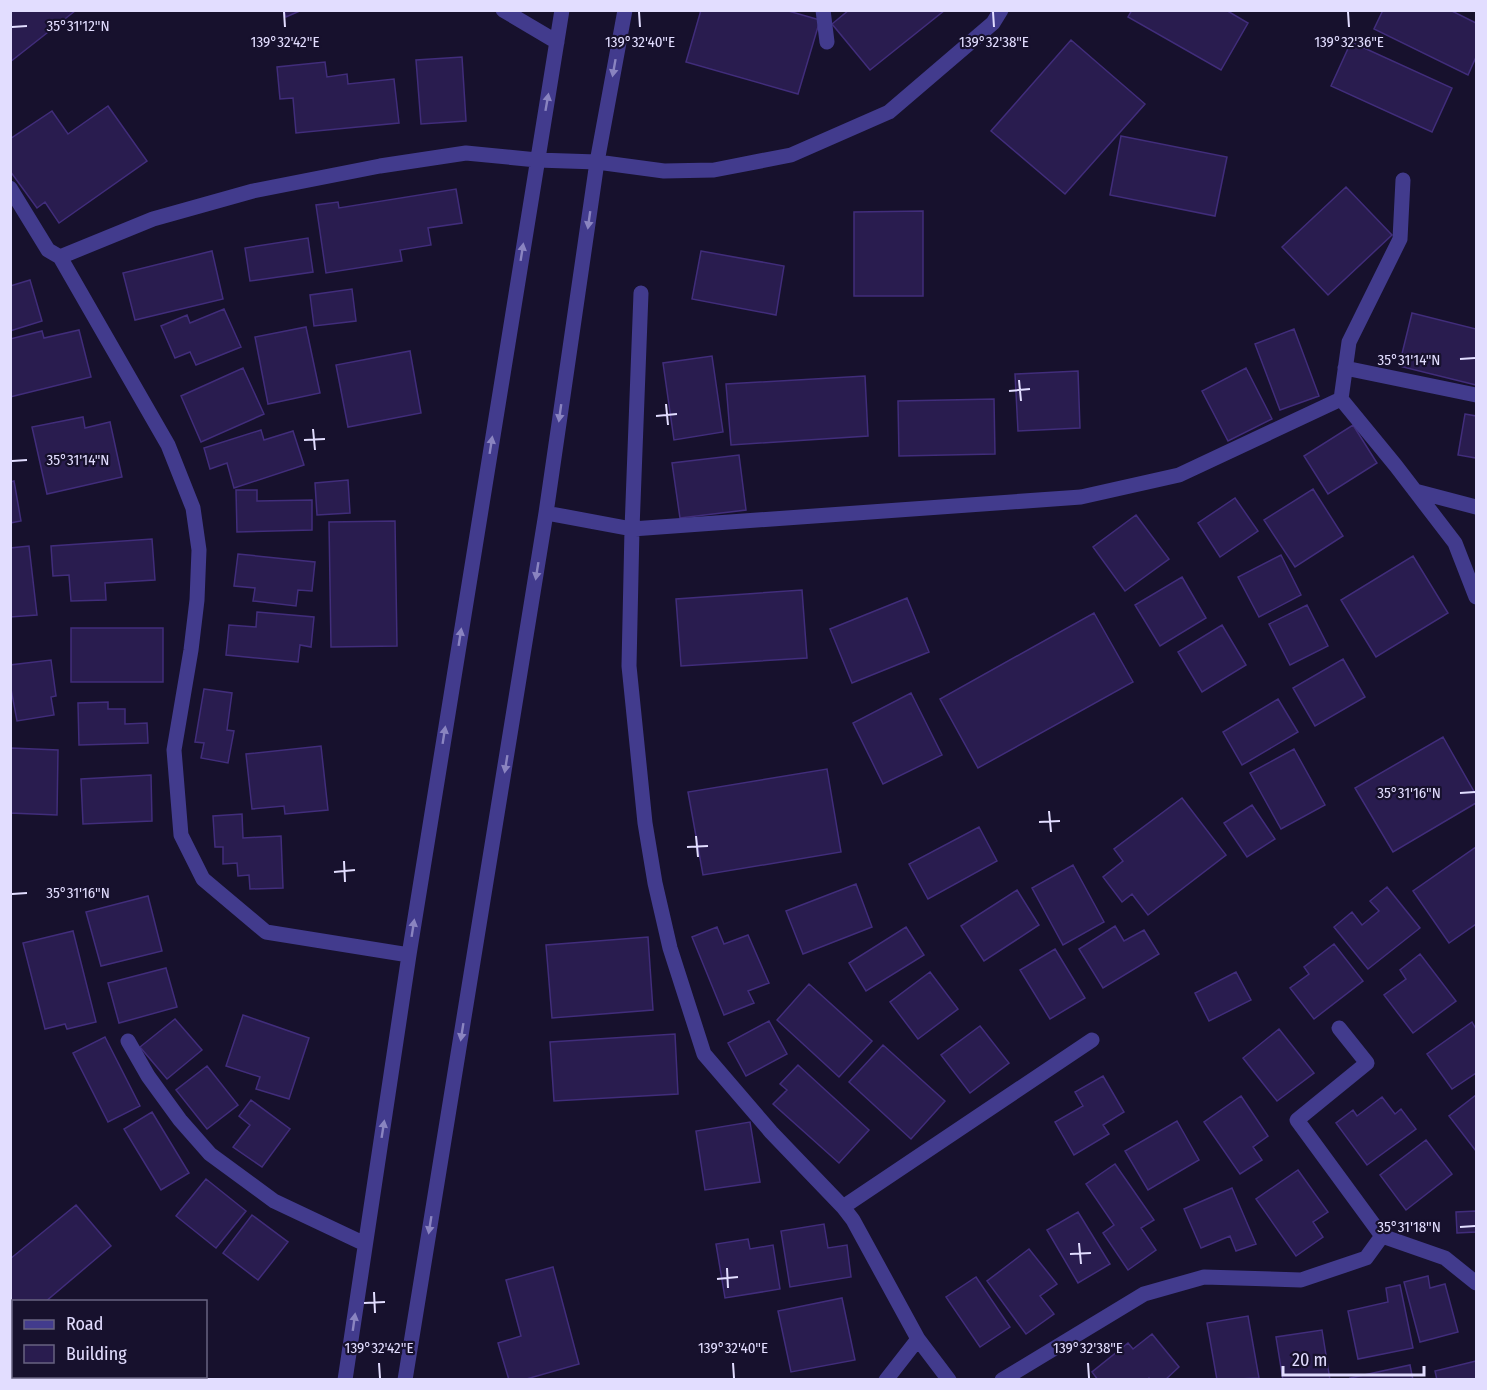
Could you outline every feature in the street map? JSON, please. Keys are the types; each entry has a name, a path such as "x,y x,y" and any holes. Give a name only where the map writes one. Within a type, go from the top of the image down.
{"street":[{"path":"503,10 557,42"},
{"path":"345,1380 409,955 562,10"},
{"path":"405,1380 546,513 597,162 625,10"},
{"path":"823,10 827,42"},
{"path":"60,257 153,219 253,191 380,166 466,153 537,160 597,162 664,171 714,170 791,155 889,111 993,23 1001,10"},
{"path":"1403,180 1400,239 1349,342 1341,399 1455,543 1476,597"},
{"path":"10,188 48,250 60,257 168,445 192,508 199,550 197,600 174,750 181,835 203,879 266,932 409,955"},
{"path":"641,293 629,666 645,823 655,883 673,959 704,1054 771,1132 853,1220 918,1339 949,1380"},
{"path":"1345,369 1476,395"},
{"path":"546,513 632,529 1081,497 1179,475 1341,399"},
{"path":"1415,491 1476,507"},
{"path":"1339,1028 1367,1063 1297,1120 1382,1236 1445,1258 1476,1283"},
{"path":"843,1207 1092,1040"},
{"path":"128,1041 148,1076 180,1120 210,1154 274,1202 365,1244"},
{"path":"1002,1380 1144,1294 1204,1277 1301,1280 1366,1258 1382,1236"},
{"path":"886,1380 918,1339"}],"building":[{"path":"10,10 75,10 75,11 10,62"},
{"path":"284,10 302,10 286,17"},
{"path":"701,10 785,10 820,20 798,94 686,62"},
{"path":"849,10 945,10 870,70 832,24"},
{"path":"1132,10 1226,10 1248,23 1221,70 1128,17"},
{"path":"1383,10 1450,10 1476,23 1476,57 1468,75 1374,29"},
{"path":"1071,40 1145,104 1065,194 991,131"},
{"path":"1351,42 1452,88 1432,132 1331,86"},
{"path":"462,57 466,121 421,124 416,60"},
{"path":"325,62 327,77 347,74 348,84 394,79 399,123 296,133 293,98 280,99 277,67"},
{"path":"108,106 147,161 59,223 45,202 37,208 10,171 10,139 52,111 68,134"},
{"path":"1121,136 1227,157 1215,216 1110,195"},
{"path":"1346,187 1392,235 1328,295 1282,247"},
{"path":"456,189 462,223 428,228 431,245 400,250 402,261 326,273 316,205 338,202 339,208"},
{"path":"923,211 923,296 854,296 854,212"},
{"path":"308,238 313,272 250,281 245,248"},
{"path":"212,251 223,299 135,320 123,273"},
{"path":"701,251 784,266 776,315 692,299"},
{"path":"30,280 42,321 10,331 10,286"},
{"path":"352,289 356,321 314,326 310,295"},
{"path":"224,309 241,347 196,365 190,352 175,358 161,326 187,315 190,323"},
{"path":"1412,313 1476,329 1476,385 1399,366"},
{"path":"306,327 320,393 268,404 255,337"},
{"path":"1294,329 1319,396 1280,410 1255,344"},
{"path":"79,330 91,377 10,397 10,339 42,331 44,338"},
{"path":"410,351 421,413 348,427 336,365"},
{"path":"712,356 723,432 674,440 663,363"},
{"path":"243,368 264,414 201,442 181,396"},
{"path":"1246,368 1272,419 1228,441 1202,391"},
{"path":"1078,371 1080,428 1018,431 1015,374"},
{"path":"865,376 868,436 731,445 726,384"},
{"path":"994,399 995,454 899,456 898,401"},
{"path":"1465,414 1476,416 1476,458 1458,455"},
{"path":"83,417 85,428 110,422 122,477 47,494 32,427"},
{"path":"1353,425 1377,463 1328,494 1304,456"},
{"path":"261,430 264,440 293,431 304,465 234,488 227,463 210,469 204,448"},
{"path":"739,455 746,510 680,518 672,463"},
{"path":"348,480 350,513 317,515 315,483"},
{"path":"14,481 21,521 10,523 10,482"},
{"path":"1313,489 1343,536 1295,567 1264,520"},
{"path":"236,490 257,490 257,501 312,500 312,530 237,532"},
{"path":"1235,498 1258,531 1220,557 1198,523"},
{"path":"1136,515 1169,559 1125,591 1093,547"},
{"path":"395,521 397,646 331,647 329,522"},
{"path":"152,539 155,580 105,583 106,600 71,601 69,575 53,576 51,546"},
{"path":"29,546 37,615 10,617 10,548"},
{"path":"238,554 315,562 312,591 298,590 296,606 253,601 255,588 234,586"},
{"path":"1281,555 1301,595 1259,617 1238,577"},
{"path":"1413,556 1448,613 1376,657 1341,600"},
{"path":"1182,577 1206,618 1160,646 1135,605"},
{"path":"802,590 807,658 681,666 676,599"},
{"path":"907,598 929,652 852,683 830,629"},
{"path":"1307,605 1328,646 1290,665 1269,624"},
{"path":"257,612 314,617 311,647 300,645 298,662 226,655 229,625 256,627"},
{"path":"1094,613 1133,682 978,768 940,699"},
{"path":"1222,625 1246,665 1202,692 1178,652"},
{"path":"71,628 163,628 163,682 71,682"},
{"path":"1343,659 1365,697 1315,726 1293,688"},
{"path":"51,660 56,696 51,697 54,715 17,721 10,684 10,665"},
{"path":"204,689 232,693 227,730 234,731 228,763 201,758 204,743 195,742"},
{"path":"911,693 942,755 883,784 853,723"},
{"path":"1278,699 1298,732 1242,765 1223,732"},
{"path":"108,702 108,709 125,709 125,724 147,723 148,743 79,745 78,703"},
{"path":"1443,737 1476,795 1476,803 1393,852 1355,788"},
{"path":"321,746 328,810 285,814 284,806 252,809 246,754"},
{"path":"11,748 58,750 57,815 10,813"},
{"path":"1294,749 1325,805 1281,829 1250,773"},
{"path":"827,769 841,852 703,875 688,792"},
{"path":"151,775 152,821 83,824 81,779"},
{"path":"1182,798 1226,855 1148,915 1132,894 1122,902 1103,877 1123,861 1114,849"},
{"path":"1252,805 1275,839 1247,857 1224,823"},
{"path":"242,814 243,838 281,836 283,888 250,889 249,875 238,876 237,863 223,864 223,847 215,847 213,816"},
{"path":"979,827 997,861 928,899 909,864"},
{"path":"1476,847 1476,924 1449,943 1413,891"},
{"path":"1073,865 1104,922 1063,945 1032,888"},
{"path":"856,884 872,927 803,954 786,911"},
{"path":"1387,887 1420,928 1368,969 1334,927 1352,912 1362,925 1379,911 1370,901"},
{"path":"1017,890 1039,925 984,961 961,926"},
{"path":"148,896 162,951 101,966 86,912"},
{"path":"1115,926 1124,941 1144,930 1159,954 1103,988 1079,949"},
{"path":"717,927 724,944 748,935 769,983 748,991 754,1003 724,1015 692,937"},
{"path":"906,927 924,955 866,991 849,963"},
{"path":"73,931 96,1022 67,1029 65,1024 45,1029 23,943"},
{"path":"648,937 653,1010 552,1018 546,945"},
{"path":"1334,944 1363,981 1314,1019 1290,988 1309,974 1304,967"},
{"path":"1055,949 1085,998 1050,1019 1020,970"},
{"path":"1420,954 1456,1001 1413,1033 1384,995 1406,979 1400,970"},
{"path":"166,968 177,1007 119,1023 108,983"},
{"path":"930,972 958,1009 918,1039 890,1002"},
{"path":"1236,972 1251,1000 1209,1021 1195,993"},
{"path":"809,984 872,1041 839,1077 777,1020"},
{"path":"243,1015 309,1038 289,1099 256,1089 260,1077 226,1066"},
{"path":"175,1019 202,1050 167,1079 140,1047"},
{"path":"769,1021 787,1054 746,1076 728,1043"},
{"path":"1472,1022 1476,1029 1476,1073 1452,1089 1427,1054"},
{"path":"980,1026 1009,1063 970,1093 941,1055"},
{"path":"1279,1029 1314,1073 1277,1101 1243,1058"},
{"path":"675,1034 678,1094 554,1101 550,1042"},
{"path":"105,1037 140,1106 108,1122 73,1053"},
{"path":"883,1045 945,1101 911,1139 849,1082"},
{"path":"798,1065 869,1130 839,1163 773,1104 787,1090 780,1084"},
{"path":"207,1066 238,1105 207,1129 176,1090"},
{"path":"1103,1076 1124,1112 1103,1125 1109,1134 1074,1155 1055,1122 1083,1106 1075,1092"},
{"path":"1476,1095 1476,1151 1449,1116"},
{"path":"1241,1096 1268,1136 1253,1147 1262,1160 1240,1174 1204,1122"},
{"path":"1382,1097 1395,1114 1401,1109 1416,1129 1367,1165 1336,1123 1353,1110 1357,1116"},
{"path":"251,1100 290,1129 262,1167 233,1147 250,1125 239,1116"},
{"path":"152,1112 189,1173 161,1190 124,1129"},
{"path":"1177,1121 1199,1160 1148,1190 1125,1151"},
{"path":"750,1122 760,1182 705,1190 696,1131"},
{"path":"1426,1140 1452,1174 1406,1210 1380,1175"},
{"path":"1115,1164 1154,1220 1141,1228 1156,1250 1128,1270 1103,1233 1114,1225 1086,1184"},
{"path":"1298,1170 1328,1212 1313,1222 1323,1237 1296,1256 1256,1199"},
{"path":"206,1179 246,1211 216,1248 176,1216"},
{"path":"1232,1188 1256,1244 1236,1251 1230,1236 1201,1248 1184,1209"},
{"path":"76,1205 111,1246 47,1300 12,1300 12,1329 10,1330 10,1259"},
{"path":"1476,1211 1476,1232 1457,1233 1456,1212"},
{"path":"1078,1212 1110,1264 1078,1283 1047,1230"},
{"path":"252,1215 288,1242 258,1280 223,1253"},
{"path":"824,1224 828,1248 847,1245 851,1277 790,1287 781,1231"},
{"path":"748,1239 750,1249 773,1245 780,1289 725,1298 716,1244"},
{"path":"1029,1249 1057,1284 1040,1296 1054,1314 1026,1334 987,1281"},
{"path":"553,1267 579,1364 523,1380 509,1380 498,1343 521,1336 506,1280"},
{"path":"1428,1276 1430,1288 1445,1284 1458,1332 1420,1342 1404,1282"},
{"path":"976,1277 1010,1327 980,1347 946,1297"},
{"path":"1400,1285 1413,1348 1358,1359 1348,1311 1388,1302 1386,1288"},
{"path":"842,1298 855,1360 791,1372 778,1311"},
{"path":"1248,1316 1259,1378 1217,1380 1207,1323"},
{"path":"1322,1330 1330,1380 1283,1380 1276,1337"},
{"path":"1152,1334 1179,1367 1165,1380 1149,1378 1147,1380 1098,1380 1092,1372 1128,1343 1133,1349"},
{"path":"1476,1361 1476,1380 1437,1380 1435,1371"},
{"path":"1410,1365 1413,1380 1351,1380 1350,1378"},
{"path":"64,1378 144,1378 142,1380 63,1380"}]}
